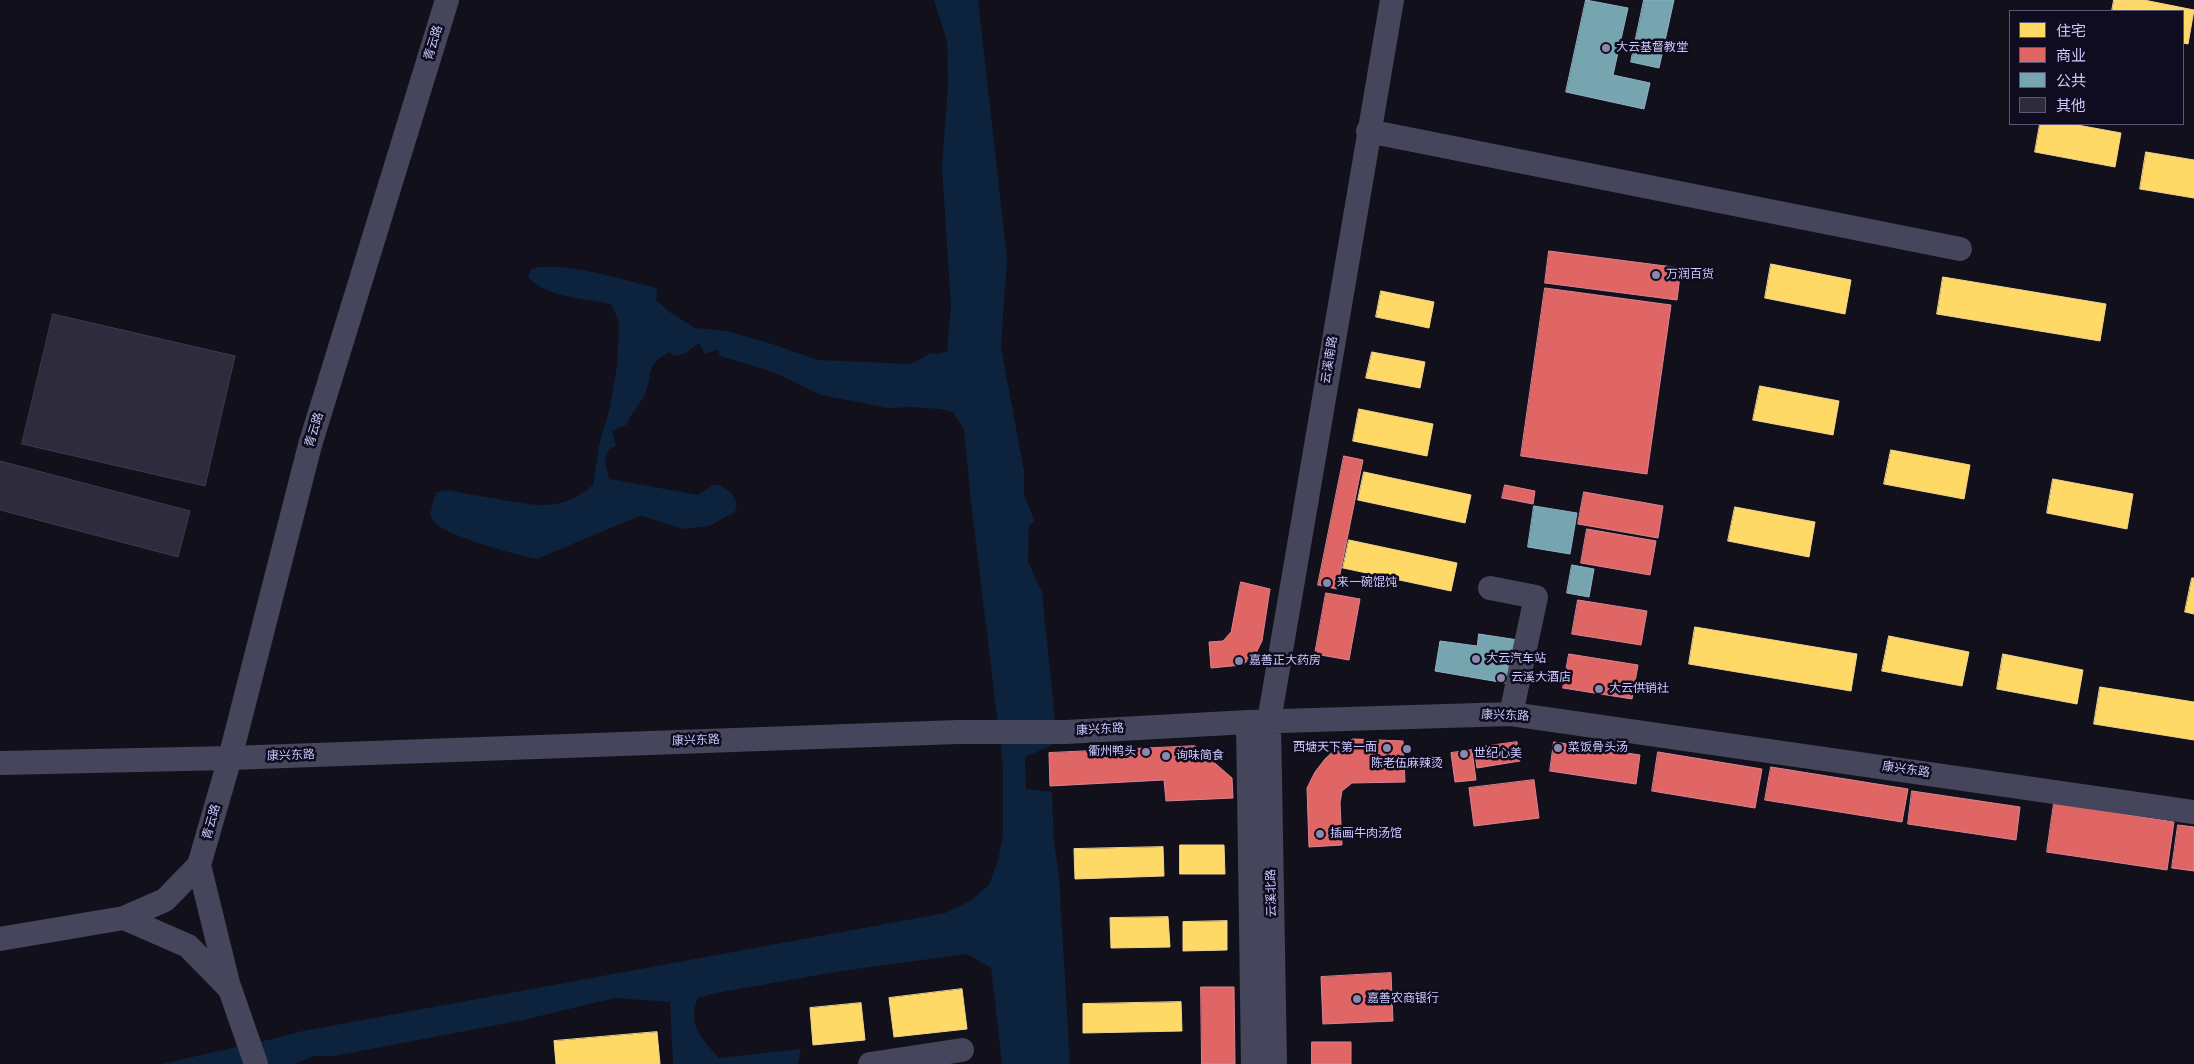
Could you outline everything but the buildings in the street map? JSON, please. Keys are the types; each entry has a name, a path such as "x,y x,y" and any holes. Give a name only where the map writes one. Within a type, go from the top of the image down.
{"street":[{"name":"青云路","path":"0,939 124,918 165,900 199,865 230,758 310,445 447,0"},
{"name":"云溪南路","path":"1259,722 1392,0"},
{"path":"1368,131 1960,249"},
{"path":"1490,588 1536,597 1511,714"},
{"name":"康兴东路","path":"0,763 230,758 958,732 1066,732 1259,722 1511,714 2194,812"},
{"name":"云溪北路","path":"1253,1064 1259,722"},
{"name":"云溪北路","path":"1259,722 1275,1064"},
{"path":"199,865 230,989 256,1064"},
{"path":"124,918 188,946 230,989"},
{"path":"877,1064 962,1050"}],"water":[{"path":"934,0 978,0 1007,259 1001,347 1024,471 1024,495 1035,522 1029,525 1028,562 1042,592 1057,740 1050,746 1025,757 1026,789 1052,792 1070,1064 1002,1064 991,968 967,954 841,971 716,993 698,998 695,1007 695,1023 702,1038 719,1058 801,1049 798,1064 673,1064 670,1002 615,998 523,1020 334,1056 314,1056 294,1064 161,1064 303,1031 945,913 970,901 989,885 998,860 1003,835 1003,766 964,430 953,412 910,407 888,408 821,395 773,372 720,356 718,350 705,354 699,343 684,354 673,356 670,352 661,357 652,367 643,398 626,425 612,431 616,446 609,449 605,461 606,468 610,479 698,495 713,485 720,485 732,493 737,504 735,512 709,526 683,529 642,516 537,559 500,550 456,535 437,525 430,515 436,492 448,490 524,504 548,505 570,500 582,494 593,485 599,446 609,411 617,366 619,323 612,305 545,290 528,277 531,269 558,267 575,269 612,276 657,288 656,300 668,311 695,328 727,331 818,360 911,364 931,353 939,354 947,351 951,306 942,167 948,86 947,41"}],"place":[{"name":"大云基督教堂","path":"1606,48"},
{"name":"万润百货","path":"1656,275"},
{"name":"来一碗馄饨","path":"1327,583"},
{"name":"大云汽车站","path":"1476,659"},
{"name":"嘉善正大药房","path":"1239,661"},
{"name":"云溪大酒店","path":"1501,678"},
{"name":"大云供销社","path":"1599,689"},
{"name":"西塘天下第一面","path":"1387,748"},
{"name":"菜饭骨头汤","path":"1558,748"},
{"name":"陈老伍麻辣烫","path":"1407,749"},
{"name":"衢州鸭头","path":"1146,752"},
{"name":"世纪心美","path":"1464,754"},
{"name":"询味简食","path":"1166,756"},
{"name":"插画牛肉汤馆","path":"1320,834"},
{"name":"嘉善农商银行","path":"1357,999"}]}
